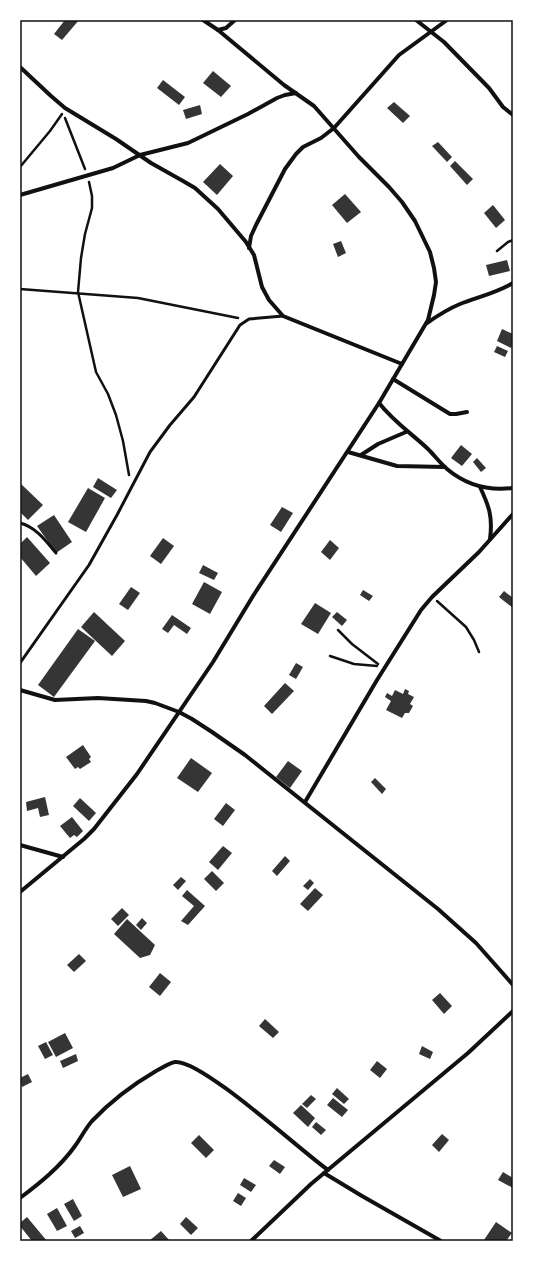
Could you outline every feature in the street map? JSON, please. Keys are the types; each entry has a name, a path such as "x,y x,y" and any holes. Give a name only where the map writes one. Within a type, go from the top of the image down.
{"street":[{"path":"20,892 84,839 102,820 137,774 213,662 253,596 379,403 425,325 431,309 436,282 430,252 415,221 402,202 390,187 359,158 314,106 269,73 218,30 203,20"},
{"path":"218,30 226,28 235,20"},
{"path":"416,20 444,42 489,88 503,107 513,114"},
{"path":"249,248 253,231 291,161 304,148 334,128 399,55 447,20"},
{"path":"20,67 65,108 195,188 230,222 254,255 258,275 269,300 283,316 402,364"},
{"path":"20,195 88,176 113,168 140,155 152,151 171,148 200,138 277,98 296,93"},
{"path":"425,325 438,315 460,304 513,283"},
{"path":"393,379 450,414 467,412"},
{"path":"379,403 406,432 429,450 445,467 459,477 480,486 494,489 513,488"},
{"path":"361,455 378,444 406,432"},
{"path":"348,452 397,466 445,467"},
{"path":"480,486 489,506 491,516 492,526 490,539"},
{"path":"305,802 410,627 432,597 467,564 513,514"},
{"path":"20,690 54,700 98,698 146,701 165,706 179,712 218,736 305,802 438,909 476,943 513,985"},
{"path":"20,844 63,857"},
{"path":"251,1241 276,1216 326,1171 468,1053 513,1011"},
{"path":"20,1198 60,1164 75,1146 86,1127 110,1103 140,1080 164,1066 175,1062 186,1063 214,1081 255,1111 326,1171 362,1196 441,1241"}],"lane":[{"path":"20,663 89,565 154,447 194,398 240,325 246,320 283,316"},
{"path":"20,523 37,532 56,553"}],"path":[{"path":"20,167 50,131 62,113 70,127 88,176 92,196 92,208 80,258 78,292 96,372 108,394 116,415 123,441 129,474 133,485"},
{"path":"497,252 504,245 513,240"},
{"path":"20,289 78,292 138,298 234,316 246,320"},
{"path":"432,597 466,627 479,652"},
{"path":"330,656 354,664 380,665 352,644 338,630"}],"building":[{"path":"65,20 79,20 62,40 54,34"},
{"path":"213,71 231,86 221,97 203,83"},
{"path":"163,80 185,97 179,105 157,88"},
{"path":"394,102 410,116 403,123 387,108"},
{"path":"200,105 202,114 186,119 183,110"},
{"path":"438,142 452,157 447,162 432,146"},
{"path":"455,161 473,179 467,185 450,166"},
{"path":"220,164 233,176 217,195 203,182"},
{"path":"345,194 361,212 347,223 332,205"},
{"path":"493,205 505,220 496,228 484,213"},
{"path":"341,241 346,253 338,257 333,244"},
{"path":"507,260 510,271 489,276 486,265"},
{"path":"502,329 513,334 513,343 511,348 497,341"},
{"path":"497,346 508,351 505,357 494,352"},
{"path":"461,445 472,454 462,466 451,458"},
{"path":"477,458 486,468 481,472 473,462"},
{"path":"98,478 117,490 111,498 93,487"},
{"path":"20,483 43,505 28,520 20,512"},
{"path":"88,488 105,498 86,532 68,522"},
{"path":"282,507 293,513 281,532 270,525"},
{"path":"54,515 72,542 56,553 37,526"},
{"path":"27,537 50,563 36,576 20,557 20,544"},
{"path":"163,538 174,546 161,564 150,556"},
{"path":"330,540 339,548 330,560 321,552"},
{"path":"203,565 218,573 214,580 199,573"},
{"path":"204,582 222,592 210,614 192,604"},
{"path":"131,587 140,593 128,610 119,604"},
{"path":"363,590 373,596 369,601 360,595"},
{"path":"504,591 513,598 513,608 499,597"},
{"path":"315,603 331,613 318,634 301,624"},
{"path":"94,612 125,641 112,656 81,627"},
{"path":"337,612 347,620 342,626 332,617"},
{"path":"172,615 191,628 187,634 174,625 168,633 162,629"},
{"path":"78,629 95,641 54,697 38,685"},
{"path":"296,663 303,667 296,679 289,675"},
{"path":"285,683 294,691 272,714 264,706"},
{"path":"405,689 409,691 408,694 414,697 410,704 413,706 409,713 405,713 402,718 386,710 391,701 385,697 387,693 392,696 395,690 403,694"},
{"path":"83,745 91,757 89,759 91,762 80,769 78,767 75,769 66,757"},
{"path":"191,758 212,773 198,792 177,778"},
{"path":"288,761 302,771 290,788 276,777"},
{"path":"375,778 386,789 382,794 371,782"},
{"path":"45,797 49,815 40,817 38,808 27,811 26,802"},
{"path":"80,798 96,813 89,821 73,806"},
{"path":"226,803 235,810 223,826 214,819"},
{"path":"72,817 83,831 77,837 74,835 70,838 60,826"},
{"path":"223,846 232,853 218,870 209,862"},
{"path":"285,856 290,861 277,876 272,871"},
{"path":"212,871 224,883 216,891 204,879"},
{"path":"181,877 186,881 178,890 173,885"},
{"path":"310,879 314,883 308,890 303,886"},
{"path":"315,888 323,895 308,911 300,904"},
{"path":"187,890 205,906 188,925 181,921 194,906 182,896"},
{"path":"122,908 129,915 118,926 111,919"},
{"path":"142,918 147,923 141,930 136,925"},
{"path":"127,919 155,945 150,955 140,958 114,934"},
{"path":"79,954 86,961 74,972 67,965"},
{"path":"160,973 171,982 160,996 149,987"},
{"path":"440,993 452,1006 444,1014 432,1000"},
{"path":"265,1019 279,1032 273,1038 259,1026"},
{"path":"65,1033 73,1048 56,1057 48,1042"},
{"path":"46,1042 53,1055 45,1059 38,1046"},
{"path":"422,1046 433,1052 430,1059 419,1054"},
{"path":"76,1054 78,1061 63,1068 60,1061"},
{"path":"377,1061 387,1069 380,1078 370,1070"},
{"path":"28,1074 32,1082 22,1087 20,1078"},
{"path":"337,1088 349,1099 344,1104 332,1094"},
{"path":"311,1095 316,1099 307,1108 302,1104"},
{"path":"333,1098 348,1110 342,1117 327,1105"},
{"path":"301,1105 315,1118 308,1127 293,1113"},
{"path":"316,1122 326,1130 321,1135 312,1127"},
{"path":"442,1134 449,1140 439,1152 432,1145"},
{"path":"199,1135 214,1150 206,1158 191,1143"},
{"path":"274,1160 285,1167 280,1174 269,1166"},
{"path":"130,1166 141,1189 123,1197 112,1175"},
{"path":"503,1172 513,1178 513,1188 498,1180"},
{"path":"244,1178 256,1185 251,1192 240,1185"},
{"path":"238,1193 246,1198 241,1206 233,1201"},
{"path":"73,1199 82,1216 74,1221 64,1204"},
{"path":"57,1208 67,1226 57,1231 47,1214"},
{"path":"27,1217 47,1241 32,1241 20,1226 20,1223"},
{"path":"186,1217 198,1228 191,1235 180,1224"},
{"path":"496,1222 512,1233 506,1241 484,1240"},
{"path":"80,1226 84,1233 75,1238 71,1231"},
{"path":"161,1231 170,1241 149,1241"}]}
